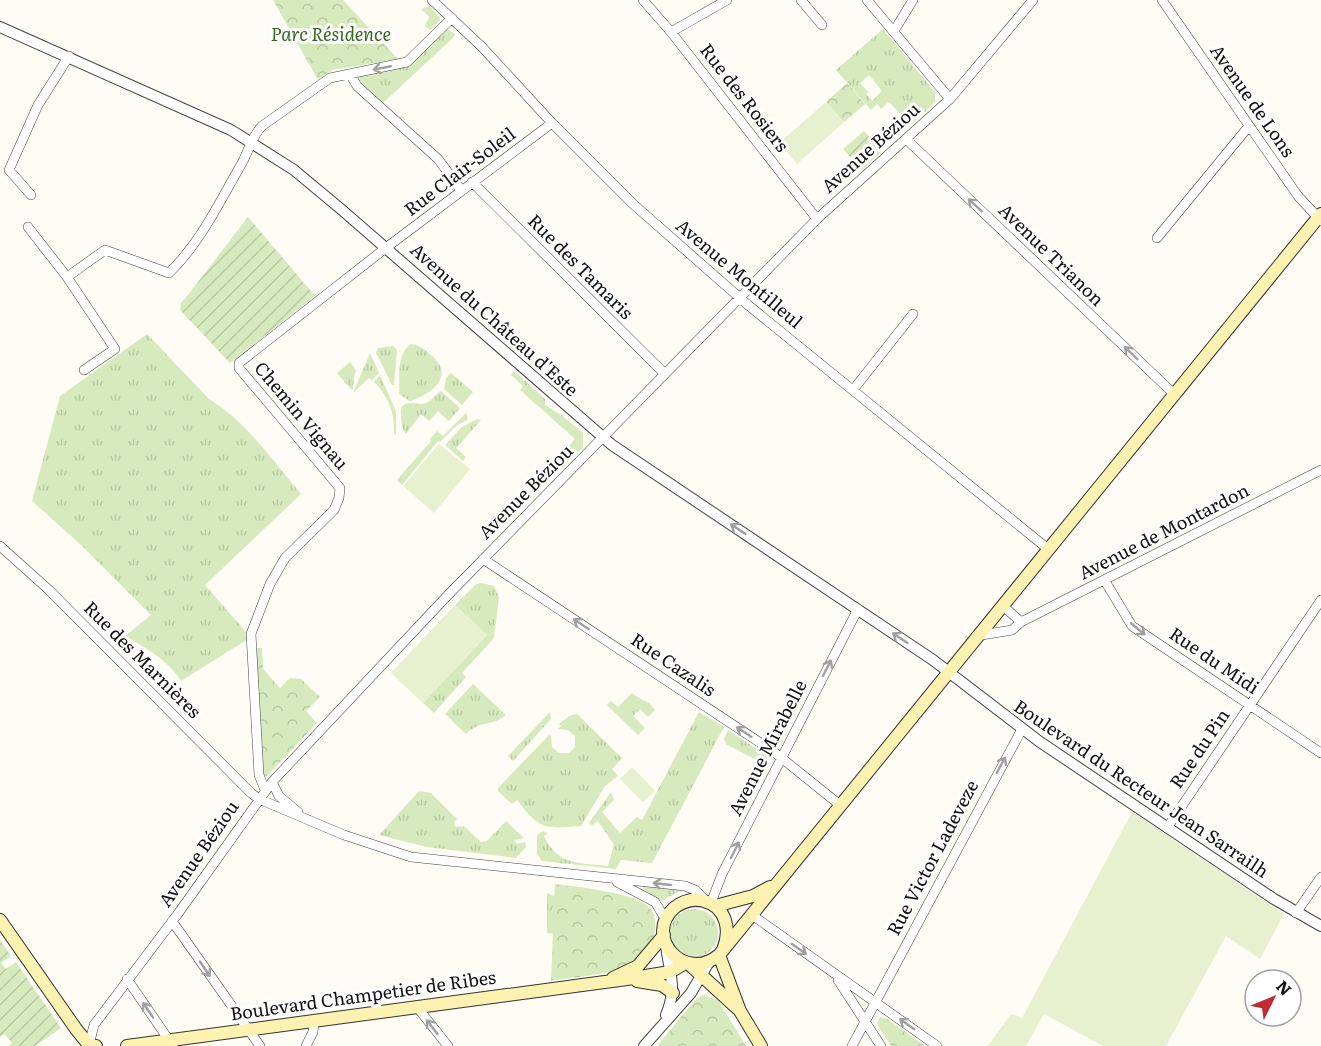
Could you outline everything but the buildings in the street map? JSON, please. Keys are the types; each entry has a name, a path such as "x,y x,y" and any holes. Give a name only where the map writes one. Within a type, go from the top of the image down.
{"main road":[{"path":"687,963 699,964 717,956 752,915 1173,394 1320,218"},
{"path":"740,1011 687,963 671,953 665,940 666,920 678,905 694,900 711,904 753,896 774,885"},
{"path":"711,904 722,913 728,931 717,956 740,1011 761,1046"},
{"path":"0,920 71,1024 90,1046"},
{"name":"Boulevard Champetier de Ribes","path":"604,982 638,966 665,940"},
{"name":"Boulevard Champetier de Ribes","path":"127,1046 171,1043 248,1030 627,979 670,972 687,963"},
{"path":"670,972 702,976"},
{"path":"627,979 662,985 673,993"}],"street":[{"name":"Avenue Montilleul","path":"432,0 482,47 552,123 633,204 740,297 1048,549"},
{"name":"Rue des Rosiers","path":"643,0 671,32 817,219"},
{"path":"671,32 727,0"},
{"path":"801,0 822,25"},
{"path":"867,0 950,99"},
{"path":"894,31 913,0"},
{"name":"Avenue Béziou","path":"90,1046 94,1025 272,782 483,559 817,219 950,99 1033,0"},
{"name":"Avenue de Lons","path":"1162,0 1298,196 1320,218"},
{"path":"67,277 105,250 169,273 187,256 203,231 246,155 255,133 262,126 330,78 402,64 452,18"},
{"name":"Avenue du Château d'Este","path":"0,27 231,130 294,170 387,247 603,438 948,671"},
{"path":"31,195 9,170 38,105 69,56"},
{"path":"350,74 357,86 438,159 461,190"},
{"name":"Rue Clair-Soleil","path":"387,247 552,123"},
{"path":"1157,238 1249,126"},
{"name":"Avenue Trianon","path":"906,139 1173,394"},
{"name":"Rue des Tamaris","path":"472,182 666,374"},
{"path":"28,227 67,277 115,349 84,370"},
{"name":"Chemin Vignau","path":"262,794 251,634 270,584 285,558 334,510 340,488 239,368 239,363 387,247"},
{"path":"852,390 914,314"},
{"name":"Avenue de Montardon","path":"976,636 1012,630 1021,622 1321,470"},
{"name":"Rue des Marnières","path":"0,546 49,590 251,793 262,794 306,819 344,835 411,857 685,886 695,890 711,904"},
{"name":"Rue Cazalis","path":"483,559 781,757 840,805"},
{"name":"Rue du Midi","path":"1105,581 1132,626 1321,753"},
{"name":"Rue du Pin","path":"1167,828 1321,600"},
{"path":"1002,605 1021,622"},
{"name":"Avenue Mirabelle","path":"711,904 720,880 781,757 858,609"},
{"name":"Boulevard du Recteur Jean Sarrailh","path":"948,671 1022,729 1296,913 1321,926"},
{"name":"Rue Victor Ladeveze","path":"852,1046 1022,729"},
{"path":"272,782 279,796 306,819"},
{"path":"1296,913 1321,877"},
{"path":"612,879 655,902 666,920"},
{"path":"752,915 938,1046"},
{"path":"172,921 260,1046"},
{"path":"662,1023 674,986 665,940"},
{"path":"644,1046 691,993 717,956"},
{"path":"834,974 881,1046"},
{"path":"127,979 171,1043"},
{"path":"417,1007 448,1046"},
{"path":"306,1046 313,1032 314,1021"}],"green space":[{"name":"Parc Résidence","path":"273,0 343,0 398,59 332,70 318,80"},
{"path":"430,6 441,19 430,30 425,26 429,17 421,9"},
{"path":"447,29 455,34 454,37 383,103 359,80 359,76 403,67"},
{"path":"883,29 935,92 935,102 911,125 889,102 881,109 877,104 871,110 836,70","holes":["869,75 882,91 872,101 860,83"]},
{"path":"847,83 865,104 844,122 826,102"},
{"path":"826,102 844,122 797,164 779,143"},
{"path":"864,131 882,151 862,170 843,149"},
{"path":"248,217 315,296 230,363 180,310 181,303"},
{"path":"147,334 209,399 223,408 247,430 301,494 205,585 246,632 248,639 181,681 163,661 125,636 151,615 81,545 32,501 60,396"},
{"path":"411,344 431,355 438,363 441,377 433,389 410,401 399,394 399,374 403,354"},
{"path":"393,346 397,350 394,385 392,385 376,353 378,348"},
{"path":"370,353 379,373 372,380 369,378 353,393"},
{"path":"350,362 356,370 352,390 337,373"},
{"path":"514,371 545,399 545,405 583,433 583,447 545,485 540,479 575,439 520,390 523,386 511,375"},
{"path":"451,373 473,392 462,405 444,389 446,378"},
{"path":"380,375 396,411 396,434 394,435 390,406 384,393 374,382"},
{"path":"441,391 460,408 449,421 438,411 429,421 421,414 406,434 401,420 403,406 410,403 426,403"},
{"path":"466,413 468,419 455,427 440,442 438,441 402,485 397,480 437,431 443,436"},
{"path":"477,419 481,420 456,448 466,457 463,461 445,445 462,427"},
{"path":"439,444 470,469 434,513 403,486"},
{"path":"476,584 494,586 499,597 494,638 462,673 466,677 434,713 423,703 487,635 455,605"},
{"path":"455,605 487,635 423,703 391,673"},
{"path":"255,648 262,648 263,669 280,688 290,678 301,679 320,697 306,711 317,723 266,777 264,775"},
{"path":"473,684 506,715 497,721 476,727 466,734 445,714"},
{"path":"632,693 650,704 655,710 648,717 640,709 633,716 645,728 638,735 607,705 611,701 618,707"},
{"path":"550,712 551,719 513,761 508,756"},
{"path":"699,712 724,727 652,863 621,860 616,869 542,861 537,854 537,835 543,831 548,833 544,836 549,845 570,861 608,866 614,845 598,821 592,825 589,823 611,792 614,800 602,812 620,833 637,817 642,820"},
{"path":"577,714 622,758 612,769 618,776 605,786 581,826 551,827 538,822 517,800 512,804 498,791 498,788 549,735 552,747 559,753 569,753 575,747 575,736 568,730 558,729 561,726 559,724 569,716"},
{"path":"728,730 766,755 767,766 726,744 724,739"},
{"path":"632,767 655,791 643,802 620,779"},
{"path":"419,791 431,793 457,819 454,823 456,827 464,826 481,842 487,841 506,821 524,838 515,840 516,844 525,842 526,847 516,858 427,847 379,835"},
{"path":"1132,812 1284,914 1260,959 1226,936 1166,1046 1103,1046 1044,1014 1026,1046 988,1046 1011,1014 1022,1018"},
{"path":"555,884 617,894 640,901 654,914 655,931 651,942 638,957 623,968 551,981"},
{"path":"643,886 681,890 662,901 643,889"},
{"path":"547,893 558,898 568,934 547,933"},
{"path":"694,909 711,916 718,933 711,950 694,957 677,950 670,933 677,916"},
{"path":"0,940 11,956 1,963 6,969 16,962 61,1028 35,1046 9,1046 12,1043 5,1034 0,1037"},
{"path":"703,995 718,1000 746,1046 657,1046 697,998"},
{"path":"880,1017 886,1018 925,1046 891,1046 877,1024"}]}
